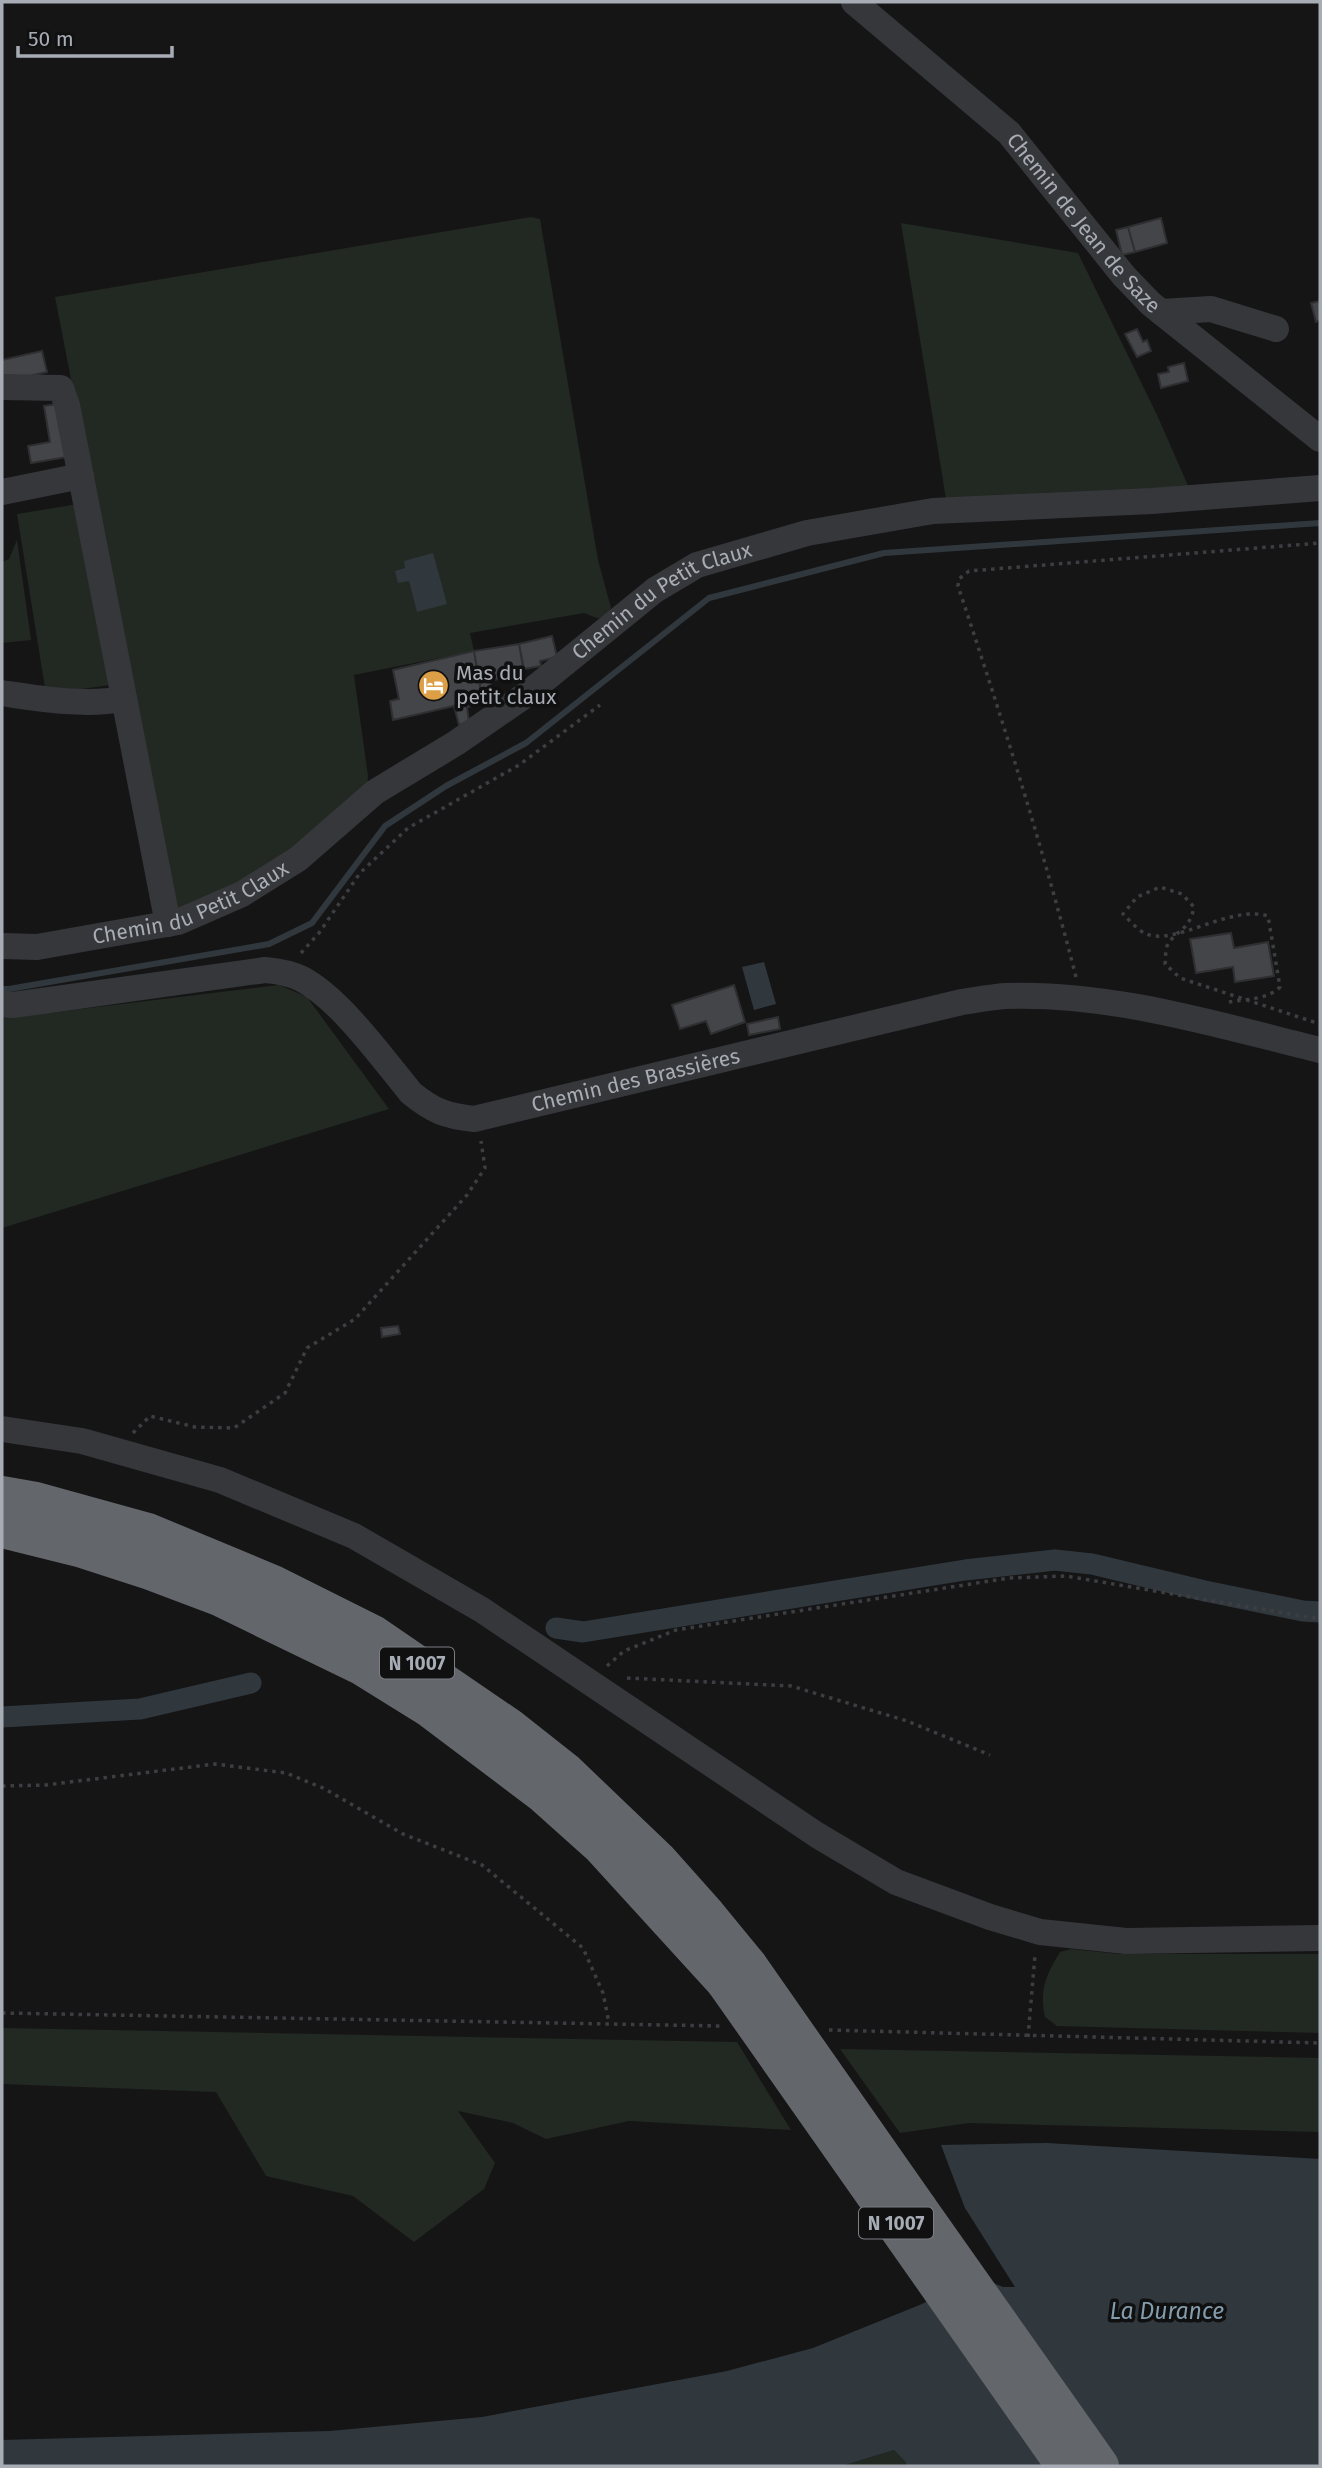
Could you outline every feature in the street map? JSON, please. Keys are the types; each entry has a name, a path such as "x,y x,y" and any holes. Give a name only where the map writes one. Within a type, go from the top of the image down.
{"highway":[{"name":"N 1007","path":"2,1494 148,1532 273,1584 373,1634 509,1727 566,1772 658,1860 707,1914 736,1973 1065,2466"},
{"name":"N 1007","path":"2,1529 79,1548 219,1597 363,1667 429,1708 543,1794 736,1973 1100,2466"}],"street":[{"name":"Chemin de Jean de Saze","path":"854,2 1009,134 1124,276 1161,312 1320,439"},
{"path":"1161,312 1211,309 1276,329"},
{"path":"2,387 61,388 67,405 168,924"},
{"path":"2,492 81,476"},
{"name":"Chemin du Petit Claux","path":"2,946 37,947 178,922 242,894 298,859 375,792 456,743 527,694 655,590 697,565 807,533 933,511 1152,501 1320,488"},
{"path":"2,693 58,702 124,699"},
{"name":"Chemin des Brassières","path":"2,1004 13,1005 265,970 279,972 298,978 325,994 411,1093 426,1105 448,1116 474,1119 962,1002 1003,996 1082,999 1179,1015 1320,1050"},
{"path":"2,1429 82,1441 220,1480 354,1536 482,1611 817,1835 896,1882 990,1917 1040,1932 1126,1941 1320,1938"}],"path":[{"path":"1082,999 1060,914 958,586 959,579 969,571 1320,543"},
{"path":"279,972 319,933 360,873 408,828 519,765 600,705"},
{"path":"1242,1000 1272,995 1280,987 1268,916 1255,911 1181,932 1163,937 1144,933 1123,914 1137,897 1160,887 1181,894 1194,907 1191,921 1181,932 1167,947 1165,964 1180,978 1242,1000 1320,1024"},
{"path":"127,1454 131,1435 150,1416 195,1427 234,1428 285,1393 307,1348 355,1319 467,1195 485,1168 482,1145 474,1119"},
{"path":"594,1685 606,1667 624,1651 676,1630 1009,1577 1066,1576 1320,1619"},
{"path":"594,1685 623,1678 790,1686 907,1721 990,1755"},
{"path":"2,1786 46,1785 215,1764 286,1773 323,1788 403,1834 482,1865 583,1948 603,1993 609,2023 2,2013"},
{"path":"1040,1932 1036,1948 1028,2037 1320,2043"}],"shaded area":[{"path":"531,217 540,219 598,560 611,608 606,618 584,613 470,633 474,651 354,675 368,776 367,789 295,855 176,919 55,297"},
{"path":"901,223 1078,253 1157,415 1190,490 946,499"},
{"path":"78,504 110,685 46,694 17,514"},
{"path":"17,540 31,640 2,643 2,562 9,559"},
{"path":"279,985 307,997 389,1109 2,1228 2,1016"},
{"path":"1071,1949 1120,1954 1320,1954 1320,2033 1057,2026 1045,2017 1043,1991 1060,1952"},
{"path":"2,2028 737,2042 791,2130 629,2121 546,2139 513,2123 458,2111 495,2163 484,2189 414,2242 353,2196 266,2176 216,2092 2,2084"},
{"path":"840,2049 1320,2058 1320,2132 969,2123 900,2133"},
{"path":"894,2450 907,2462 906,2466 842,2466"}],"water":[{"path":"433,553 447,604 417,612 409,581 398,583 395,571 405,568 404,561"},
{"path":"764,962 776,1004 754,1010 742,967"},
{"name":"La Durance","path":"1047,2143 1320,2159 1320,2463 1316,2466 906,2466 906,2462 894,2450 842,2466 2,2466 2,2440 330,2431 482,2417 727,2371 813,2348 922,2304 956,2287 986,2280 1003,2287 1015,2287 965,2208 941,2145"}],"building":[{"path":"1161,218 1167,243 1135,252 1128,227"},
{"path":"1128,227 1135,252 1122,255 1116,230"},
{"path":"1320,301 1320,320 1316,322 1311,303"},
{"path":"1137,329 1143,342 1147,340 1151,351 1137,357 1125,334"},
{"path":"42,351 47,372 3,382 2,360"},
{"path":"1184,363 1188,381 1161,388 1158,374 1169,372 1168,367"},
{"path":"64,403 73,456 31,463 28,446 50,442 44,406"},
{"path":"552,636 557,657 540,661 541,666 524,669 519,644"},
{"path":"519,644 524,673 490,681 494,701 483,704 474,651"},
{"path":"474,651 483,704 467,707 469,722 459,725 454,706 393,720 390,701 399,699 393,670"},
{"path":"1231,933 1234,948 1268,942 1274,976 1235,982 1233,967 1196,973 1190,939"},
{"path":"734,985 745,1022 711,1034 706,1021 680,1029 672,1005"},
{"path":"778,1017 780,1029 749,1035 747,1024"},
{"path":"398,1326 400,1334 382,1337 381,1328"}],"waterway":[{"path":"2,989 269,944 312,923 385,826 446,786 526,743 709,598 884,553 1320,523"},
{"path":"556,1628 583,1632 965,1570 1055,1560 1092,1564 1205,1591 1320,1612"},
{"path":"2,1717 140,1709 251,1683"}],"place":[{"name":"Mas du petit claux","path":"433,685"}]}
